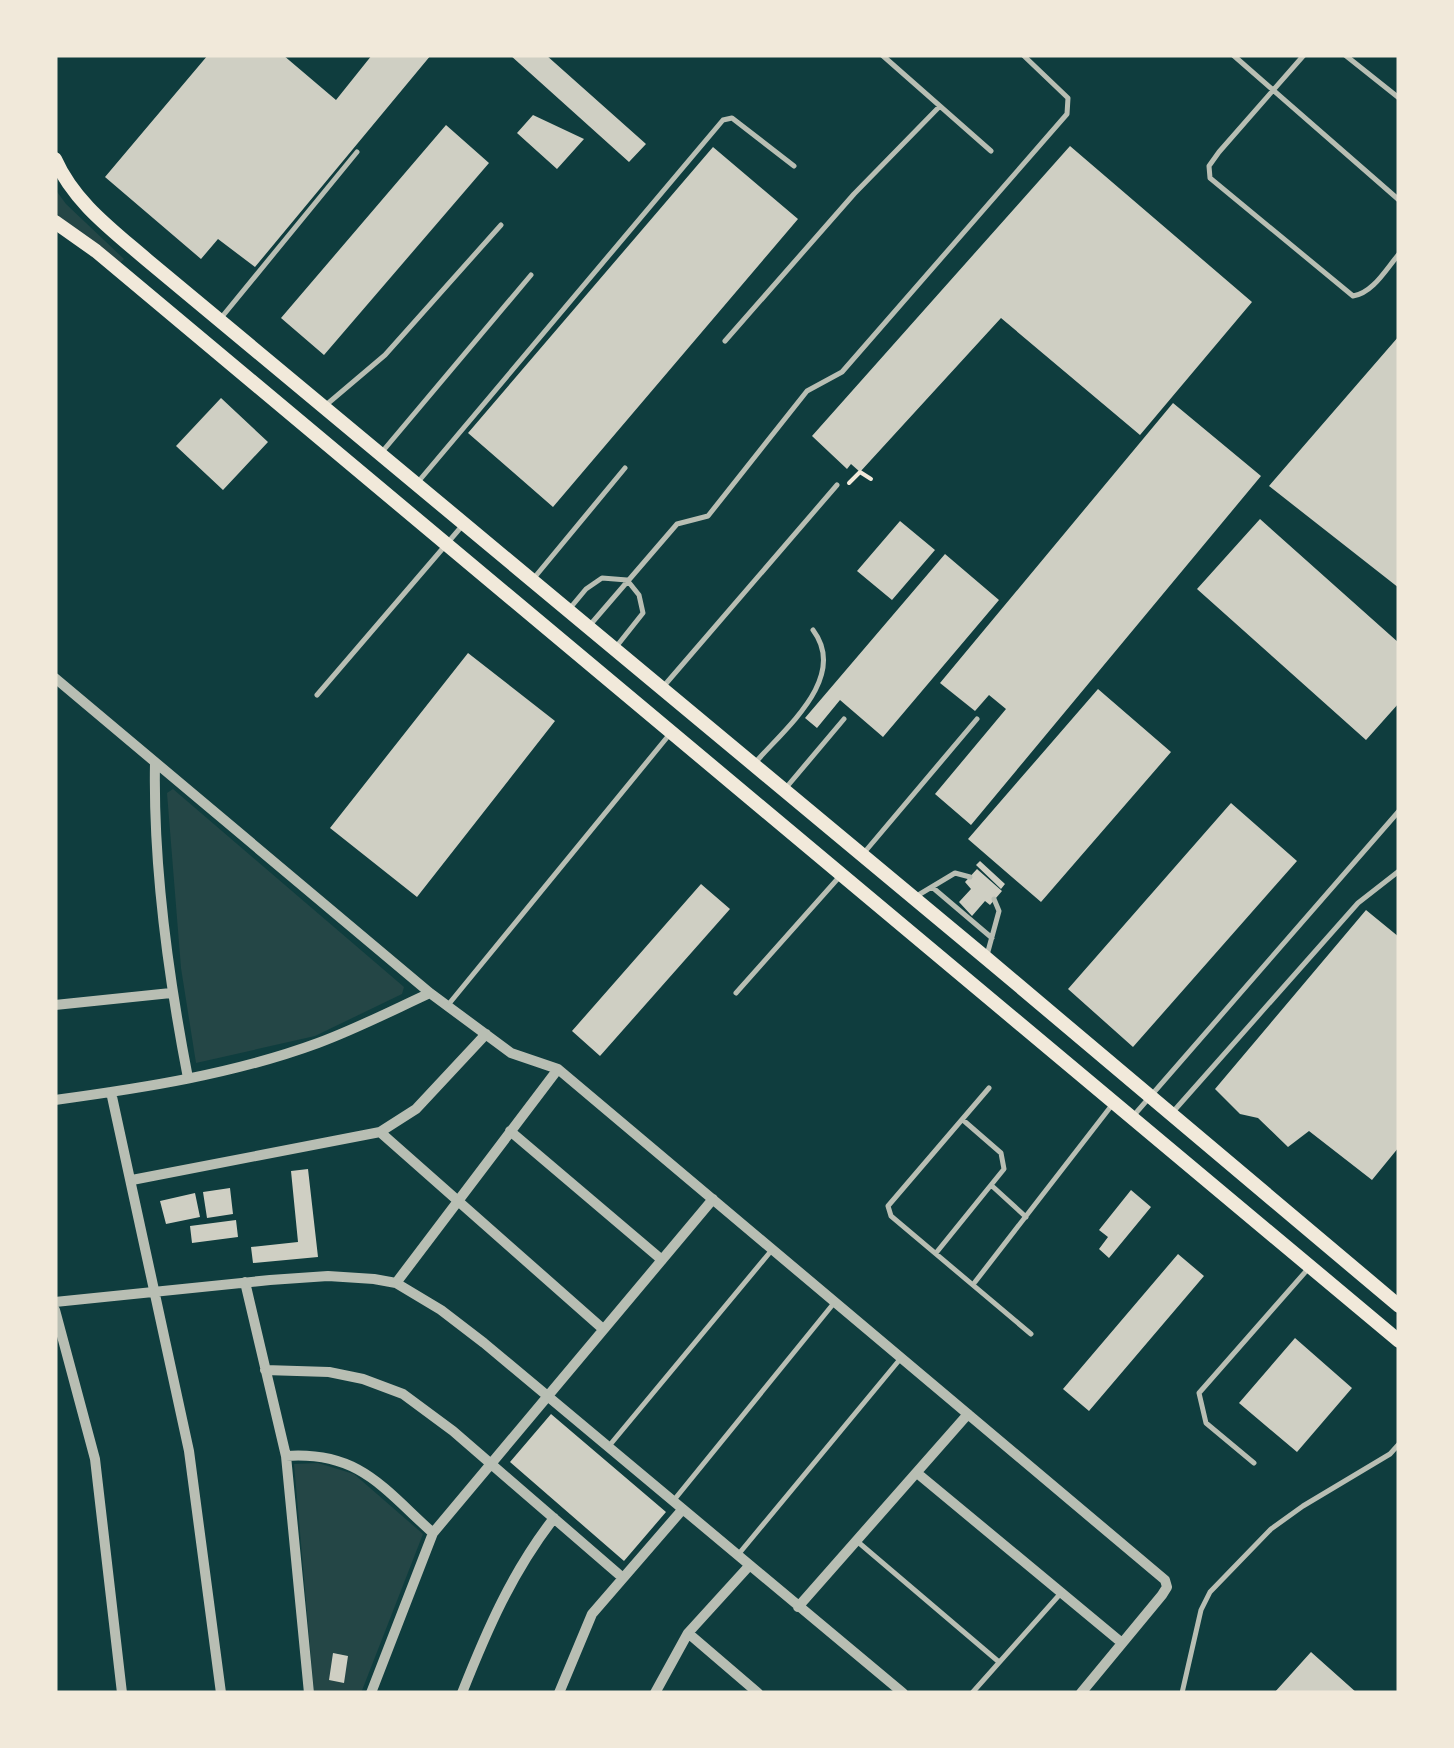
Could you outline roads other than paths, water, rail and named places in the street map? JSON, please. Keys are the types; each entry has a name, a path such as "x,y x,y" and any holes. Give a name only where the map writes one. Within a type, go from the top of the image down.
{"main road":[{"path":"55,158 82,202 146,260 914,897 1399,1306"},
{"path":"55,222 241,372 1399,1342"},
{"path":"130,280 146,260"},
{"path":"241,372 258,352"},
{"path":"380,489 398,469"},
{"path":"1325,1280 1342,1260"}],"street":[{"path":"55,678 430,993 512,1053 558,1070 1165,1580 1167,1587 1162,1595 1080,1693"},
{"path":"155,762 154,821 171,993 188,1078"},
{"path":"55,1005 171,993"},
{"path":"55,1100 188,1078 317,1043 430,993"},
{"path":"132,1180 380,1132 416,1109 486,1034"},
{"path":"396,1283 558,1070"},
{"path":"111,1092 189,1450 221,1693"},
{"path":"380,1132 602,1329"},
{"path":"510,1132 662,1260"},
{"path":"371,1693 433,1533 713,1199"},
{"path":"55,1302 328,1276 396,1283 441,1310 903,1693"},
{"path":"246,1282 286,1456 309,1693"},
{"path":"55,1310 95,1459 122,1693"},
{"path":"265,1370 329,1372 403,1394 491,1463 623,1578"},
{"path":"798,1607 968,1414"},
{"path":"286,1456 343,1460 381,1486 433,1533"},
{"path":"917,1474 1122,1644"},
{"path":"559,1693 592,1614 677,1506"},
{"path":"462,1693 509,1586 526,1554 554,1518"},
{"path":"656,1693 688,1634 749,1566"},
{"path":"688,1634 758,1693"}],"lane":[{"path":"882,55 991,152"},
{"path":"588,628 677,524 708,516 807,392 842,372 1067,114 1068,98 1023,55"},
{"path":"1233,55 1399,200"},
{"path":"1304,55 1218,152 1209,166 1210,178 1352,296 1372,286 1399,254"},
{"path":"1345,55 1399,98"},
{"path":"725,341 854,194 940,106"},
{"path":"416,484 724,120 732,118 794,166"},
{"path":"219,320 357,152"},
{"path":"324,407 398,342 500,226"},
{"path":"380,455 531,275"},
{"path":"532,581 625,468"},
{"path":"662,689 837,485"},
{"path":"317,695 464,524"},
{"path":"568,610 602,578 627,580 640,594 643,612 614,649"},
{"path":"754,765 806,704 824,674 823,643 814,630"},
{"path":"784,790 844,719"},
{"path":"862,855 977,719"},
{"path":"448,1005 671,732"},
{"path":"1132,1118 1399,811"},
{"path":"1170,1115 1318,946 1358,904 1399,871"},
{"path":"914,897 955,874 970,877"},
{"path":"736,993 841,875"},
{"path":"932,887 992,938"},
{"path":"986,958 999,911 994,899"},
{"path":"989,1088 888,1206 891,1216 1031,1334"},
{"path":"974,1283 1114,1103"},
{"path":"936,1253 1004,1169 1000,1153 962,1119"},
{"path":"991,1185 1026,1217"},
{"path":"608,1447 773,1249"},
{"path":"1254,1463 1206,1423 1199,1393 1309,1268"},
{"path":"677,1506 836,1301"},
{"path":"737,1557 901,1358"},
{"path":"1182,1693 1200,1610 1210,1592 1272,1529 1390,1454 1399,1444"},
{"path":"856,1540 999,1662"},
{"path":"972,1693 1061,1593"}]}
